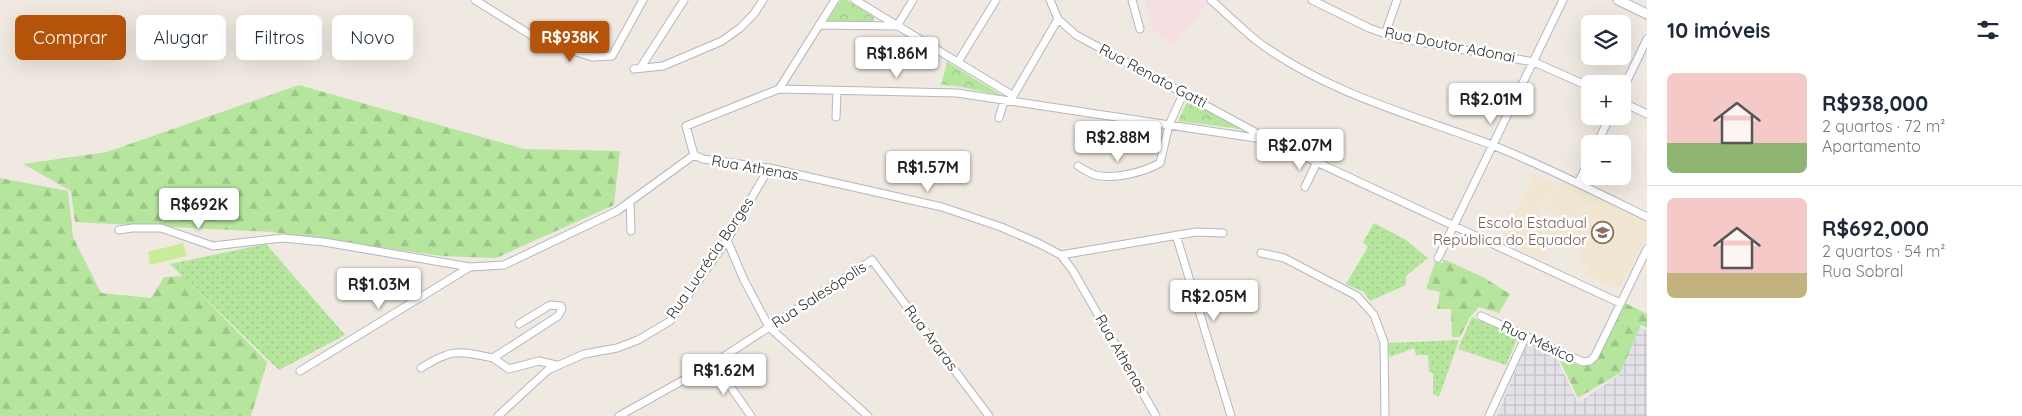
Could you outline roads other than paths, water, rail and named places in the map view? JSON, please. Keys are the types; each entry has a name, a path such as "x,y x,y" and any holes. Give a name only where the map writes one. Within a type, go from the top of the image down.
{"street":[{"path":"475,0 539,40 592,57 612,56 644,0"},
{"path":"684,0 637,68 663,66 732,35 754,14 763,0"},
{"path":"779,89 835,0"},
{"path":"855,0 958,62 1009,99"},
{"path":"897,26 913,0"},
{"path":"958,62 996,0"},
{"name":"Rua Renato Gatti","path":"1050,0 1058,19 1076,35 1184,92 1269,140 1316,164 1620,303"},
{"path":"1132,0 1140,29"},
{"path":"1211,0 1257,40 1309,74 1344,90 1494,146 1578,183 1647,217"},
{"name":"Rua Doutor Adonai","path":"1312,0 1384,34 1397,38 1534,62 1581,83"},
{"path":"1384,34 1397,0"},
{"path":"1438,258 1494,146 1563,0"},
{"path":"1618,0 1647,14"},
{"path":"999,118 1058,19"},
{"path":"819,25 897,26"},
{"path":"1629,75 1647,39"},
{"path":"694,155 686,126 779,89 837,91 899,90 956,93 1009,99 1269,140"},
{"path":"836,117 837,91"},
{"path":"1078,166 1096,175 1108,176 1140,171 1160,162 1170,125 1184,92"},
{"path":"1631,106 1647,114"},
{"name":"Rua Athenas","path":"119,230 161,228 213,246 283,238 324,242 470,267 504,265 574,233 630,202 694,155 703,159 769,168 942,207 1001,228 1061,255 1073,271 1156,416"},
{"path":"1305,187 1316,164"},
{"name":"Rua Lucrécia Borges","path":"498,416 548,370 556,365 584,354 616,348 657,331 670,321 727,240 769,168"},
{"path":"1578,183 1581,177"},
{"path":"630,202 631,232"},
{"path":"1061,255 1196,232 1223,233"},
{"path":"1176,235 1231,416"},
{"path":"727,240 744,280 769,327 868,416"},
{"path":"1620,303 1647,249"},
{"path":"1261,253 1284,258 1357,296 1374,315 1384,342 1385,416"},
{"name":"Rua Salesópolis","path":"619,416 714,363 872,260"},
{"name":"Rua Araras","path":"872,260 989,416"},
{"path":"300,371 470,267"},
{"name":"Rua México","path":"1481,316 1582,362 1590,361 1595,356 1620,303"},
{"path":"493,358 558,316 562,308 558,304 550,305 519,324"},
{"path":"1489,416 1526,336"},
{"name":"Rua Lucrécia Borges","path":"422,368 443,354 451,353 493,358 509,369 539,361 556,365"},
{"path":"714,363 751,416"}],"place":[{"name":"Escola Estadual República do Equador","path":"1603,232"}]}
